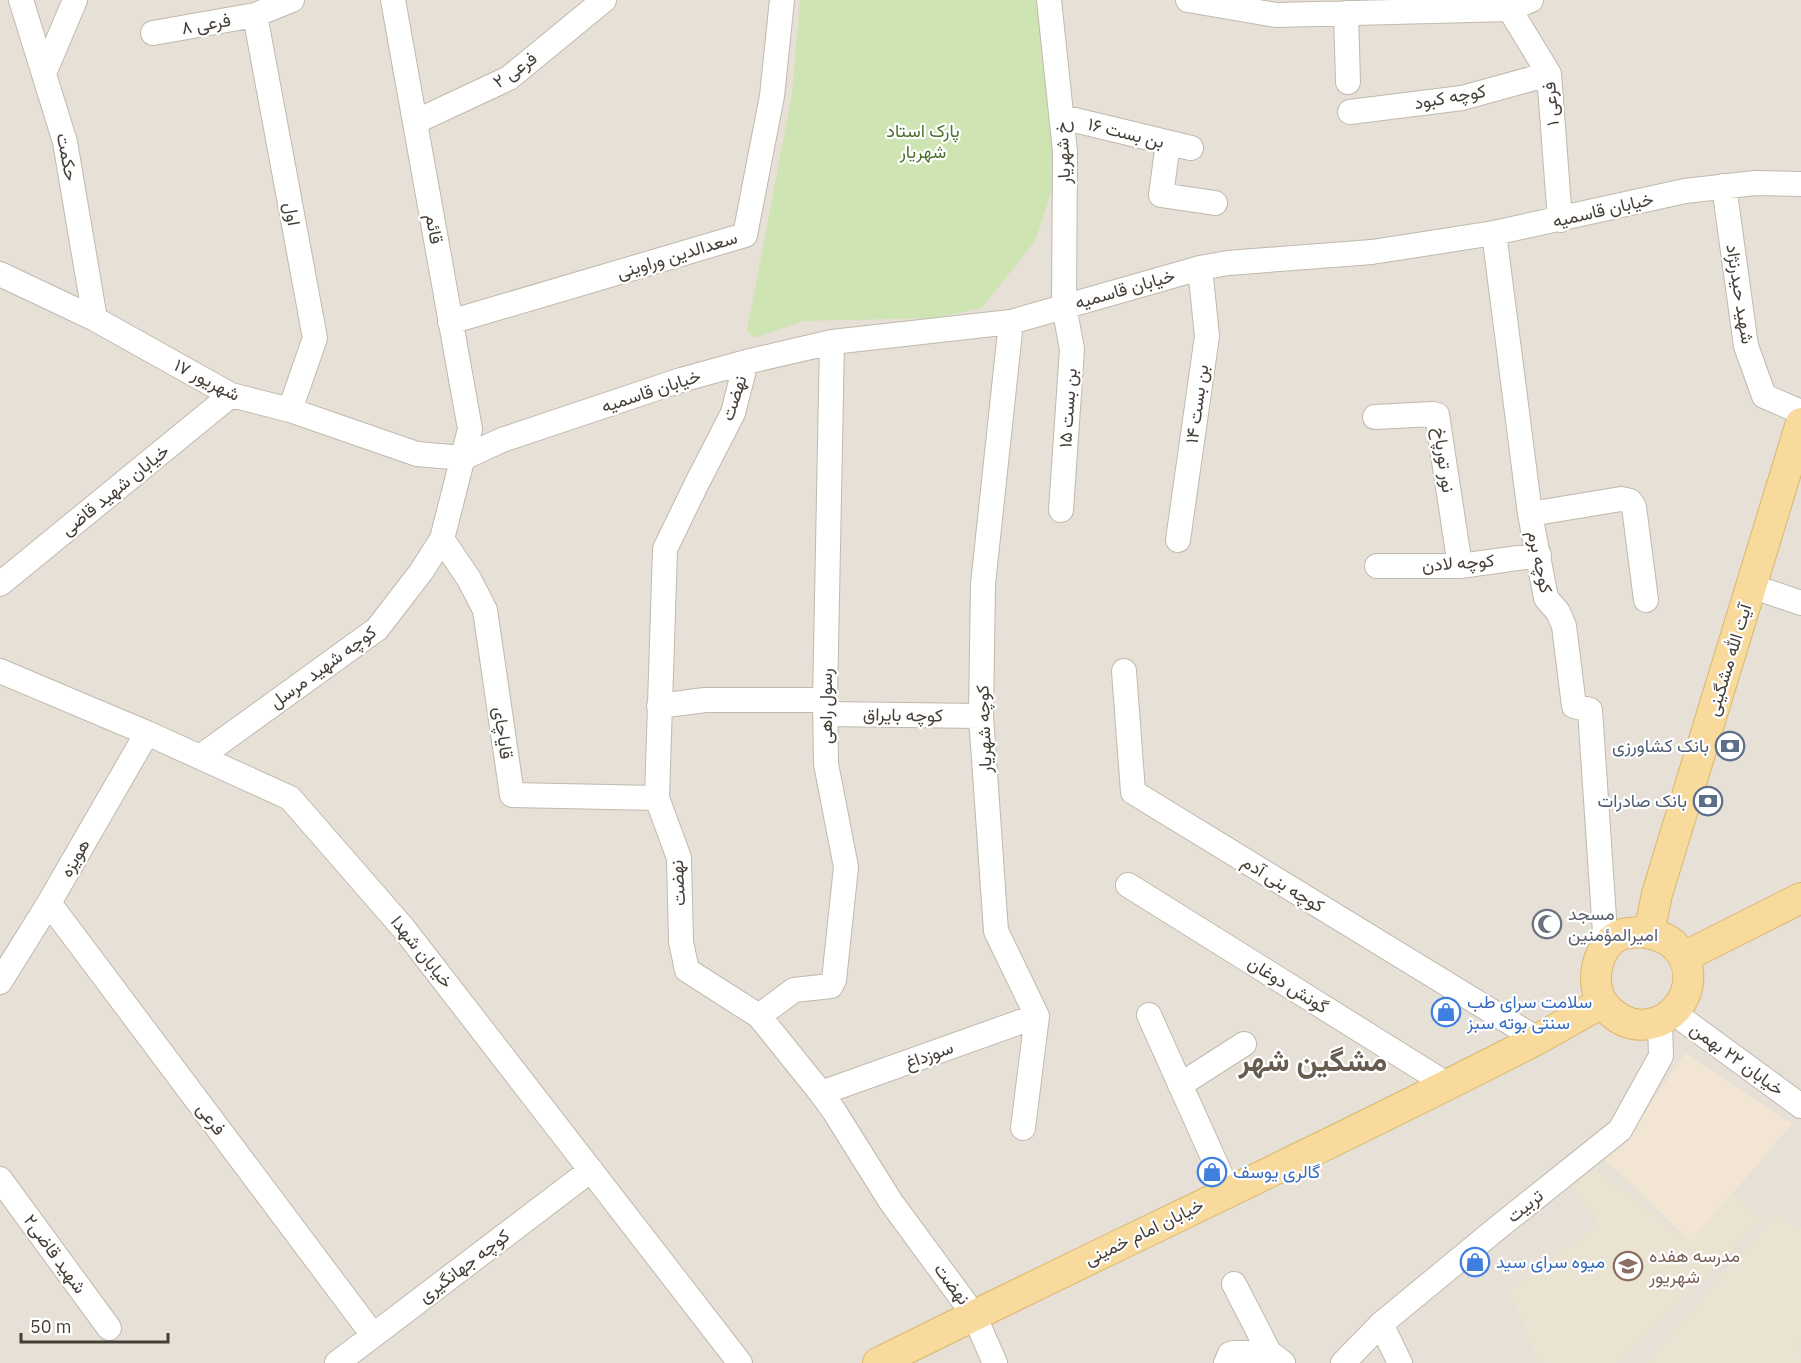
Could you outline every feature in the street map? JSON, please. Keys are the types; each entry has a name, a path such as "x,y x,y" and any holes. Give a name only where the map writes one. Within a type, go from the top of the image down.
{"main road":[{"name":"آیت الله مشگینی","path":"1649,933 1658,894 1751,586 1799,440"},
{"path":"1684,957 1801,898"},
{"path":"1649,933 1675,945 1684,957 1688,973 1688,989 1682,1004 1667,1017 1640,1025 1626,1023 1612,1015 1602,1003 1596,989 1595,973 1600,957 1620,935 1649,933"},
{"name":"خیابان امام خمینی","path":"878,1363 1448,1085 1602,1003"}],"street":[{"name":"حکمت","path":"21,0 45,71 65,142 95,319"},
{"path":"45,71 75,0"},
{"name":"فرعی ۸","path":"153,33 255,15 292,0"},
{"name":"قائم","path":"393,0 470,429 463,458"},
{"name":"فرعی ۲","path":"416,122 509,78 604,0"},
{"name":"سعدالدین وراوینی","path":"450,322 745,235 772,96 782,0"},
{"name":"خ شهریار","path":"1049,0 1065,151 1064,306"},
{"path":"1188,0 1276,15 1515,3"},
{"name":"فرعی ۱","path":"1515,3 1549,74 1560,220"},
{"path":"1346,13 1348,82"},
{"name":"اول","path":"255,15 315,338 290,410"},
{"name":"کوچه کبود","path":"1350,112 1462,98 1549,74"},
{"name":"بن بست ۱۶","path":"1062,117 1180,146 1161,195 1215,203"},
{"name":"خیابان قاسمیه","path":"463,458 502,440 681,380 832,342 1011,322 1200,268 1228,263 1372,252 1494,233 1685,191 1755,183 1801,184"},
{"name":"شهید حیدرنژاد","path":"1724,186 1746,346 1764,396 1801,412"},
{"name":"کوچه برم","path":"1494,233 1530,514 1546,598 1558,612 1564,626 1574,706 1590,710 1606,948"},
{"name":"بن بست ۱۴","path":"1178,540 1207,336 1200,268"},
{"name":"۱۷ شهریور","path":"0,274 95,319 231,395 290,410 417,454 463,458"},
{"name":"بن بست ۱۵","path":"1060,510 1072,349 1064,306"},
{"name":"کوچه شهریار","path":"1011,322 983,584 981,716 996,931 1037,1016"},
{"name":"رسول راهی","path":"759,1016 794,990 826,988 834,981 846,867 826,764 825,707 832,342"},
{"name":"نهضت","path":"746,362 733,413 665,549 657,798 679,858 681,942 687,970 759,1016 820,1093 834,1111 891,1202 975,1315 995,1363"},
{"name":"خیابان شهید قاضی","path":"0,584 231,395"},
{"name":"نور تورپاخ","path":"1375,417 1437,415 1460,566"},
{"name":"کوچه شهید مرسل","path":"200,757 377,629 421,572 442,539 463,458"},
{"path":"1530,514 1621,498 1630,501 1634,507 1646,600"},
{"name":"قایاچای","path":"442,539 469,579 485,610 512,795 657,798"},
{"name":"کوچه لادن","path":"1377,566 1460,566 1539,555"},
{"path":"1751,586 1801,603"},
{"name":"خیابان شهدا","path":"0,671 290,798 404,929 740,1363"},
{"name":"کوچه بنی آدم","path":"1124,671 1133,792 1537,1039"},
{"name":"کوچه بایراق","path":"659,706 705,700 981,716"},
{"name":"هویزه","path":"0,982 49,903 147,734"},
{"name":"گونش دوغان","path":"1128,885 1448,1085"},
{"name":"فرعی","path":"49,903 373,1335"},
{"path":"1149,1015 1228,1191"},
{"path":"1023,1128 1037,1016"},
{"name":"سوزداغ","path":"820,1093 1037,1016"},
{"name":"خیابان ۲۲ بهمن","path":"1667,1017 1801,1106"},
{"name":"تربیت","path":"1343,1363 1381,1324 1620,1130 1661,1056 1667,1017"},
{"path":"1180,1085 1244,1044"},
{"name":"کوچه جهانگیری","path":"338,1363 591,1170"},
{"name":"شهید قاضی۲","path":"0,1179 109,1328"},
{"path":"1234,1284 1276,1358"},
{"path":"1381,1324 1400,1363"},
{"path":"1226,1363 1230,1354 1234,1353 1276,1358"}],"shaded area":[{"path":"0,0 1801,0 1801,1363 0,1363"},
{"path":"1685,1053 1792,1124 1691,1242 1604,1158 1630,1135"},
{"name":"مدرسه هفده شهریور","path":"1589,1164 1691,1242 1731,1192 1763,1219 1616,1363 1538,1363 1509,1290 1599,1225 1568,1182"},
{"path":"1775,1215 1801,1229 1801,1342 1799,1343 1801,1363 1646,1363"}],"green space":[{"name":"پارک استاد شهریار","path":"800,0 1049,0 1065,151 1035,241 982,308 935,318 804,321 754,338 747,331 792,93"}],"place":[{"name":"بانک کشاورزی","path":"1730,746"},
{"name":"بانک صادرات","path":"1708,801"},
{"name":"مسجد امیرالمؤمنین","path":"1547,924"},
{"name":"سلامت سرای طب سنتی بوته سبز","path":"1446,1012"},
{"name":"گالری یوسف","path":"1212,1172"},
{"name":"میوه سرای سید","path":"1475,1262"},
{"name":"مدرسه هفده شهریور","path":"1628,1266"}],"district":[{"name":"مشگین شهر","path":"1313,1061"}]}
